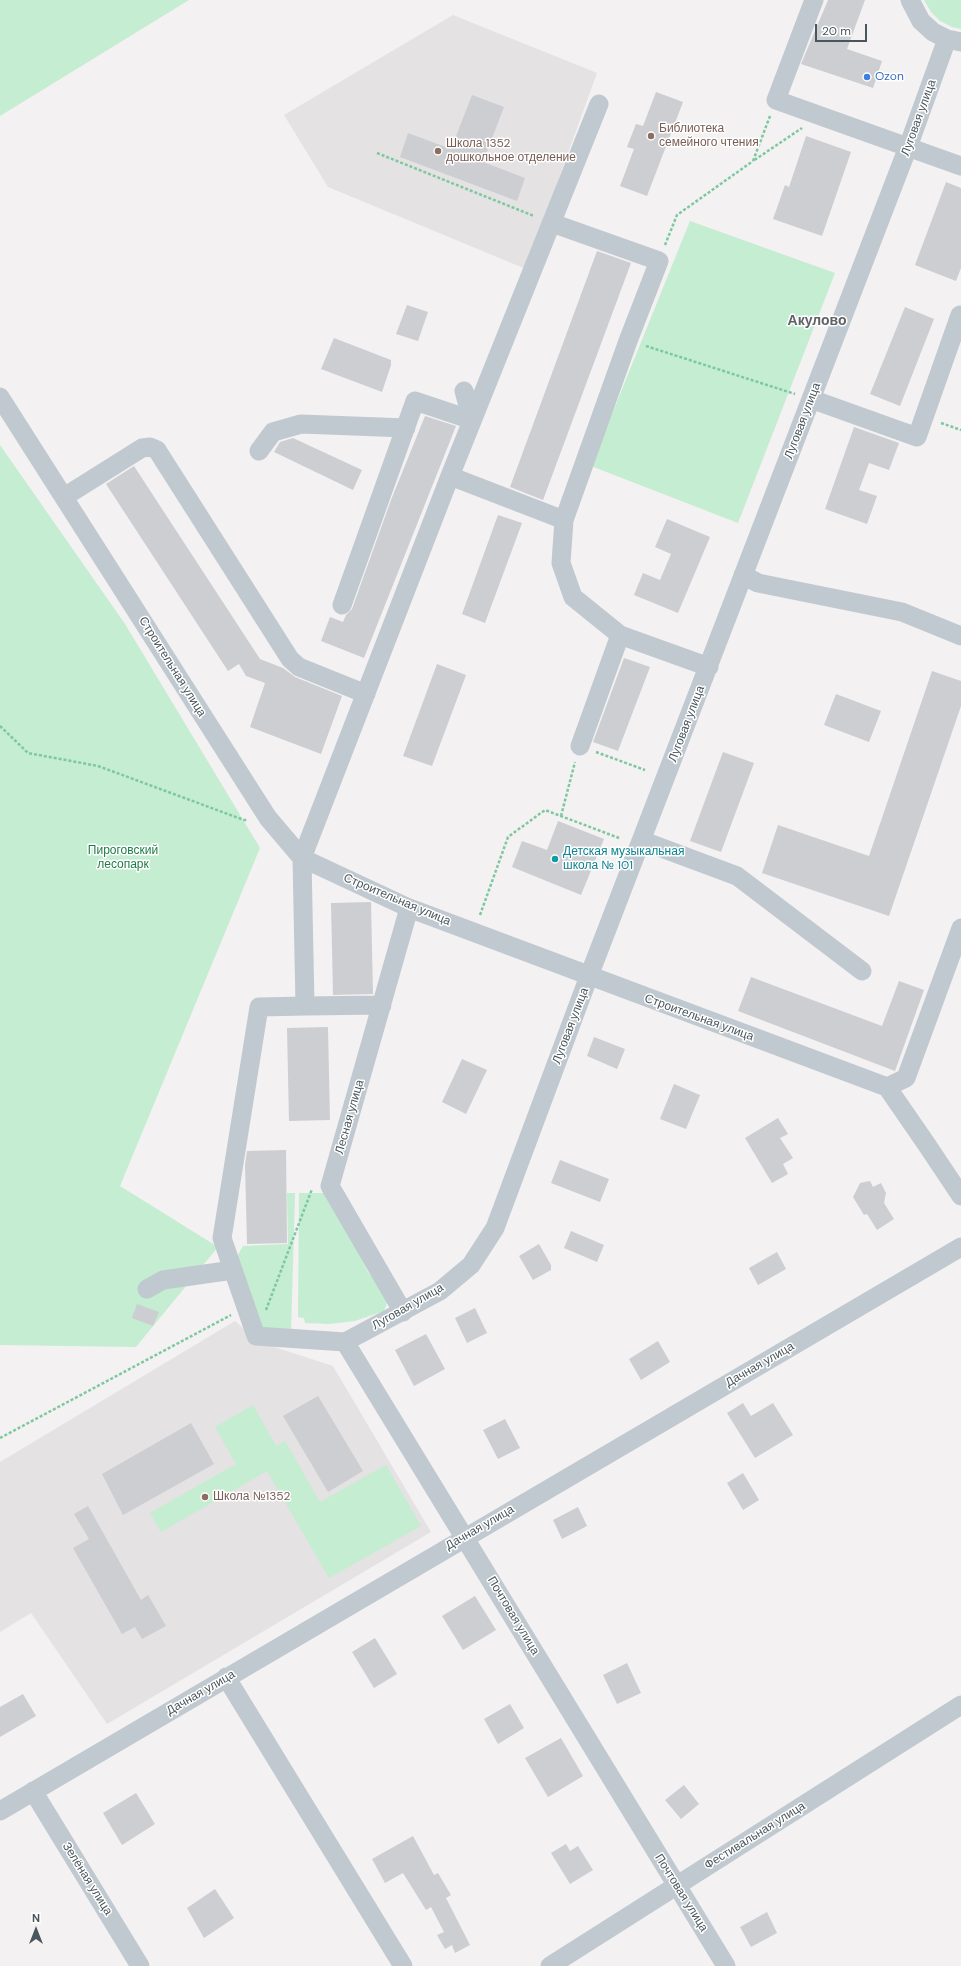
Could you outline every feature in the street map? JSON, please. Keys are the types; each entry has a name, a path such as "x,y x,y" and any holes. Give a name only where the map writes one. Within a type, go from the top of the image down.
{"street":[{"path":"814,0 776,100 961,166"},
{"path":"910,0 921,21 933,32 954,41"},
{"name":"Луговая улица","path":"345,1342 440,1291 471,1265 495,1228 589,976 643,841 743,575 908,148 954,41"},
{"path":"305,1006 302,858 472,420 599,104"},
{"path":"552,223 659,260 628,341 564,520 560,563 573,597 620,634 709,667"},
{"path":"811,399 917,437 960,315"},
{"path":"464,391 472,420"},
{"name":"Строительная улица","path":"0,397 268,818 302,858 409,908 887,1087"},
{"path":"342,605 416,401 472,420"},
{"path":"258,451 273,432 301,424 406,428"},
{"path":"64,497 142,448 150,447 157,450 290,659 299,667 366,694"},
{"path":"450,476 564,520"},
{"path":"743,575 758,583 902,612 961,636"},
{"path":"580,746 620,634"},
{"path":"643,841 737,876 862,971"},
{"name":"Лесная улица","path":"330,1186 409,908"},
{"path":"961,928 906,1078 887,1087 928,1144 961,1196"},
{"path":"345,1342 256,1336 222,1238 258,1007 382,1005"},
{"path":"330,1186 403,1312"},
{"name":"Дачная улица","path":"0,1811 961,1247"},
{"path":"147,1289 163,1280 233,1270"},
{"name":"Почтовая улица","path":"345,1342 726,1966"},
{"path":"226,1677 403,1966"},
{"name":"Фестивальная улица","path":"550,1966 961,1705"},
{"name":"Зелёная улица","path":"33,1791 140,1966"}],"path":[{"path":"753,160 776,100"},
{"path":"659,260 677,215 753,160 821,116"},
{"path":"377,153 552,223"},
{"path":"628,341 811,399"},
{"path":"0,726 28,753 98,766 244,820 268,818"},
{"path":"561,816 580,746 645,770"},
{"path":"474,932 508,837 545,810 619,838"},
{"path":"256,1336 313,1186 330,1186"},
{"path":"0,1438 246,1308"}],"shaded area":[{"name":"Школа 1352 дошкольное отделение","path":"453,15 597,73 526,269 328,187 284,115"},
{"name":"Школа №1352","path":"235,1321 259,1342 333,1366 431,1532 107,1724 31,1613 0,1632 0,1462"}],"green space":[{"path":"0,0 189,0 0,116"},
{"path":"924,0 961,0 961,29 952,27 940,21 931,12"},
{"path":"690,221 835,273 738,523 591,466"},
{"name":"Пироговский лесопарк","path":"0,445 125,624 260,848 120,1186 218,1247 136,1347 0,1345"},
{"path":"287,1193 295,1193 291,1334 258,1332 235,1260 243,1246 288,1244"},
{"path":"299,1193 328,1193 368,1272 382,1288 387,1303 384,1311 355,1321 329,1324 305,1323 304,1318 298,1317"},
{"path":"253,1405 276,1446 285,1441 320,1502 386,1465 421,1526 329,1578 267,1471 161,1532 150,1513 236,1464 215,1427"}],"building":[{"path":"828,0 865,0 847,49 882,61 873,88 801,64"},
{"name":"Библиотека семейного чтения","path":"656,92 683,102 647,196 620,186 634,149 627,147 636,124 643,126"},
{"path":"472,95 504,107 483,162 525,178 517,201 400,157 408,133 451,149"},
{"path":"806,136 851,152 822,236 773,219 785,185 789,187"},
{"path":"946,182 961,188 961,268 956,281 915,265"},
{"path":"597,251 631,263 543,500 510,487"},
{"path":"407,305 428,312 418,341 396,334"},
{"path":"905,307 934,319 900,406 870,394"},
{"path":"334,338 391,360 391,365 382,392 321,369"},
{"path":"425,416 456,426 364,658 321,641 330,617 343,622 346,615 352,609 391,500"},
{"path":"854,427 899,443 889,470 869,463 859,490 877,496 867,524 825,509"},
{"path":"293,438 362,470 353,490 274,452 280,442"},
{"path":"134,466 260,659 283,668 295,677 342,696 321,754 250,727 265,683 246,676 239,664 228,671 106,484"},
{"path":"498,515 522,523 485,623 462,614"},
{"path":"667,519 710,537 678,613 634,595 643,573 660,580 671,554 655,547"},
{"path":"624,658 650,667 618,751 593,742"},
{"path":"437,664 466,675 432,766 403,756"},
{"path":"932,671 961,681 961,706 889,916 762,873 778,825 869,856"},
{"path":"836,694 881,711 869,742 824,725"},
{"path":"723,752 754,763 721,852 690,841"},
{"name":"Детская музыкальная школа № 101","path":"558,821 604,839 581,895 512,867 522,841 547,850"},
{"path":"371,902 373,994 333,995 331,903"},
{"path":"751,977 882,1026 899,981 924,990 895,1071 738,1011"},
{"path":"328,1027 330,1120 289,1121 287,1028"},
{"path":"594,1037 625,1049 617,1069 587,1056"},
{"path":"462,1059 487,1070 466,1114 442,1102"},
{"path":"674,1084 700,1095 686,1129 660,1119"},
{"path":"778,1118 788,1134 780,1138 793,1158 783,1164 788,1174 772,1183 745,1138"},
{"path":"286,1150 287,1243 247,1244 245,1165 247,1151"},
{"path":"560,1160 609,1179 600,1202 551,1183"},
{"path":"870,1181 873,1187 881,1183 886,1193 884,1203 894,1219 877,1230 867,1214 864,1215 853,1197 860,1183"},
{"path":"571,1231 604,1245 597,1262 564,1248"},
{"path":"539,1244 551,1265 551,1270 533,1280 519,1256"},
{"path":"777,1252 786,1269 758,1285 749,1268"},
{"path":"137,1304 159,1312 153,1326 132,1318"},
{"path":"475,1308 487,1333 467,1343 455,1318"},
{"path":"426,1334 445,1369 414,1386 395,1350"},
{"path":"658,1341 670,1362 641,1380 629,1359"},
{"path":"318,1396 363,1471 328,1492 283,1416"},
{"path":"743,1403 751,1416 773,1403 793,1435 755,1458 727,1413"},
{"path":"505,1419 520,1448 498,1459 483,1430"},
{"path":"191,1423 214,1464 123,1515 102,1474"},
{"path":"743,1473 759,1500 743,1510 727,1483"},
{"path":"88,1506 141,1600 148,1595 166,1626 142,1639 135,1627 122,1634 73,1548 89,1539 74,1514"},
{"path":"578,1507 587,1526 562,1539 553,1520"},
{"path":"475,1596 496,1630 463,1650 442,1616"},
{"path":"375,1638 397,1674 374,1688 352,1652"},
{"path":"627,1663 641,1693 617,1704 603,1675"},
{"path":"23,1694 36,1716 0,1737 0,1707"},
{"path":"510,1704 524,1728 498,1744 484,1719"},
{"path":"561,1738 583,1776 548,1797 525,1758"},
{"path":"684,1785 699,1804 681,1819 665,1800"},
{"path":"136,1793 155,1824 122,1845 103,1813"},
{"path":"413,1836 434,1875 438,1873 451,1895 446,1898 470,1945 455,1953 452,1945 445,1949 437,1935 444,1932 431,1907 426,1910 403,1873 385,1883 372,1859"},
{"path":"566,1844 570,1851 578,1846 593,1870 570,1884 551,1853"},
{"path":"215,1889 234,1918 204,1938 187,1908"},
{"path":"767,1912 777,1933 751,1947 740,1927"}],"place":[{"name":"Ozon","path":"867,77"},
{"name":"Библиотека семейного чтения","path":"651,136"},
{"name":"Школа 1352 дошкольное отделение","path":"438,151"},
{"name":"Детская музыкальная школа № 101","path":"555,859"},
{"name":"Школа №1352","path":"205,1497"}],"district":[{"name":"Акулово","path":"817,321"}]}
